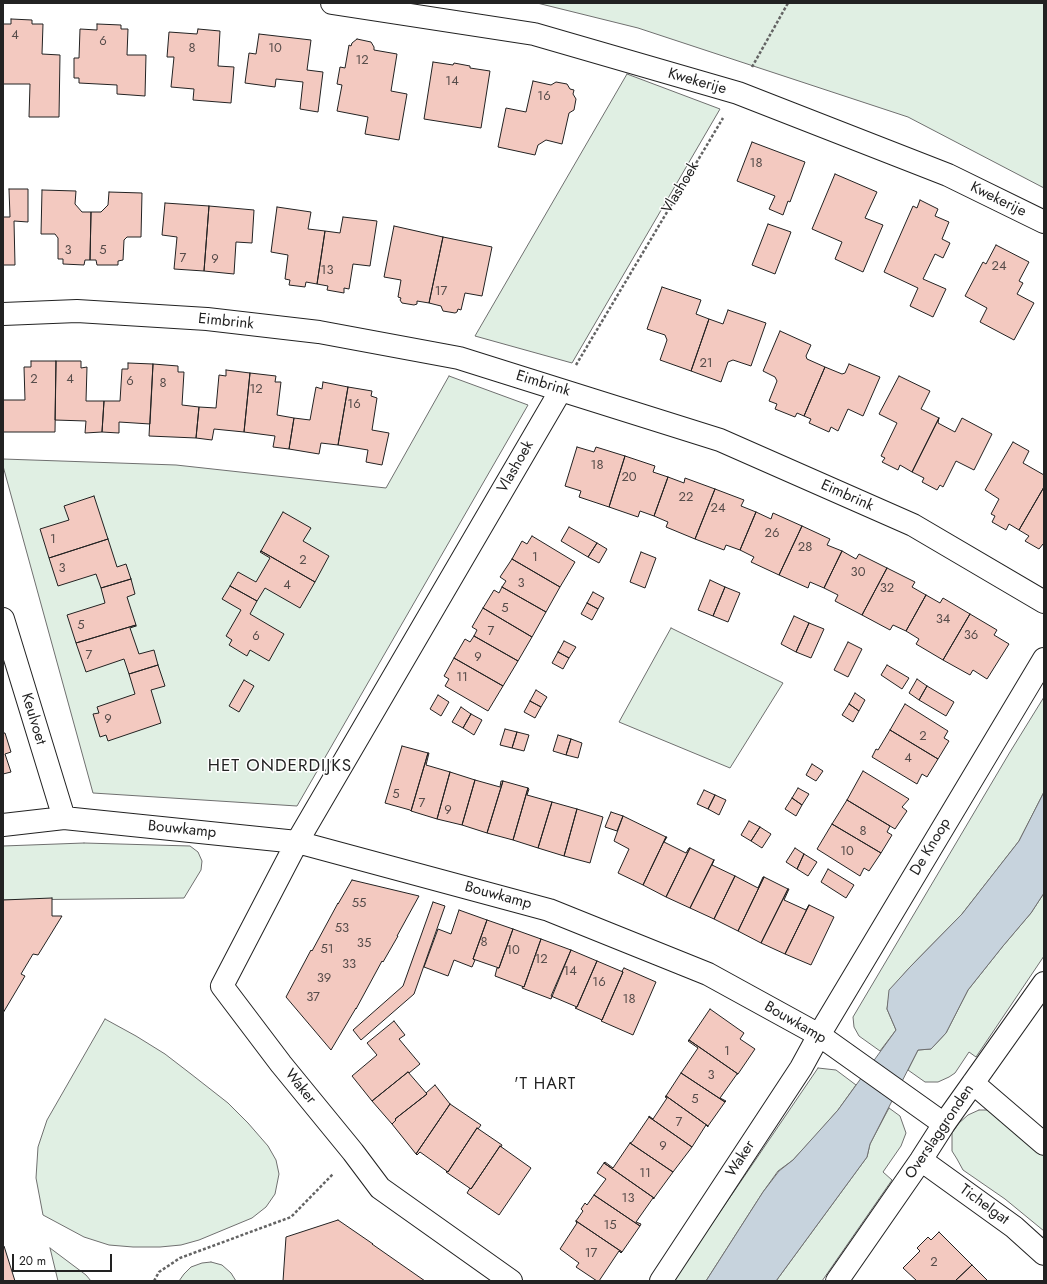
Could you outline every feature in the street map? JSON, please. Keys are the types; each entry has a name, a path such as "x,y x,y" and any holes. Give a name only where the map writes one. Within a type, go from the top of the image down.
{"street":[{"name":"Kwekerije","path":"332,3 534,34 738,94 948,175 1044,222"},
{"name":"Eimbrink","path":"3,314 77,311 207,319 319,332 459,358 720,440 913,525 1044,602"},
{"name":"Vlashoek","path":"297,842 561,390"},
{"name":"Keulvoet","path":"3,619 64,818"},
{"name":"De Knoop","path":"819,1035 1044,659"},
{"name":"Bouwkamp","path":"3,825 64,818 297,842 549,910 708,974 819,1035 944,1124"},
{"name":"Waker","path":"297,842 222,986 281,1064 353,1152 380,1188 511,1281"},
{"name":"Overslaggronden","path":"836,1281 921,1160 944,1124 1044,984"},
{"name":"Waker","path":"661,1281 801,1068 819,1035"},
{"path":"973,1083 1044,1144"},
{"name":"Tichelgat","path":"921,1160 1014,1227 1044,1254"}],"path":[{"name":"Vlashoek","path":"561,390 738,94 788,3"},
{"path":"154,1281 159,1272 180,1258 291,1217 353,1152"}],"green space":[{"path":"537,3 1044,3 1044,188 908,117 638,28"},
{"path":"627,74 720,109 572,363 475,336"},
{"path":"449,376 528,405 297,806 93,793 3,466 3,459 176,465 386,488"},
{"path":"671,628 783,683 730,768 619,722"},
{"path":"1044,697 1044,792 1019,841 962,914 910,967 890,990 887,1009 896,1030 880,1051 859,1036 854,1027 853,1017"},
{"path":"84,843 190,846 198,852 202,861 201,870 184,898 3,900 3,846"},
{"path":"1044,893 1044,956 976,1057 969,1052 955,1073 938,1082 925,1082 908,1070 918,1050 931,1049 946,1033 968,990 1031,913"},
{"path":"105,1019 165,1054 191,1074 228,1103 268,1146 276,1160 279,1174 275,1194 266,1207 252,1218 199,1240 181,1245 160,1247 109,1245 84,1237 43,1215 36,1178 38,1147 47,1120"},
{"path":"818,1068 836,1070 856,1085 838,1110 817,1134 793,1160 778,1171 706,1281 673,1281"},
{"path":"889,1108 900,1116 906,1133 901,1146 883,1172 892,1180 822,1281 776,1281 867,1157 870,1144"},
{"path":"979,1110 993,1110 1044,1151 1044,1231 1005,1199 963,1170 952,1151 952,1133 959,1123 968,1115"},
{"path":"50,1248 86,1275 91,1281 58,1281"},
{"path":"211,1262 222,1265 231,1273 236,1281 179,1281 191,1267 202,1263"}],"shaded area":[{"path":"1044,792 1044,893 1031,913 968,990 946,1033 931,1049 918,1050 870,1144 867,1157 776,1281 706,1281 763,1192 779,1171 793,1160 838,1110 896,1030 887,1009 889,990 962,914 1019,841"}],"building":[{"path":"11,19 32,20 32,24 43,24 42,54 60,55 59,117 29,117 30,84 3,84 3,24 11,24"},
{"path":"97,24 121,25 121,29 128,29 127,55 146,55 145,96 117,94 117,85 79,83 79,78 74,78 74,58 79,58 80,29 97,30"},
{"path":"198,29 220,31 218,66 234,67 231,103 193,100 194,89 171,87 174,57 167,57 169,32 197,34"},
{"path":"259,34 311,40 307,70 323,72 318,112 300,109 303,82 276,79 275,87 245,83 249,53 256,54"},
{"path":"357,39 371,42 374,50 397,54 391,91 407,94 399,140 365,134 368,117 337,111 342,85 337,84 340,67 345,68 349,45 351,46"},
{"path":"433,62 453,65 454,63 470,66 470,68 490,71 481,128 424,119"},
{"path":"533,81 551,85 556,82 567,84 570,89 574,90 573,94 576,99 574,110 569,113 562,144 546,140 538,145 535,155 498,147 506,108 526,112"},
{"path":"752,142 805,162 790,202 788,201 783,215 769,209 775,196 737,181"},
{"path":"835,174 877,192 865,218 883,225 863,272 835,259 842,242 812,229"},
{"path":"9,189 28,189 28,222 14,221 15,265 3,265 3,217 10,217"},
{"path":"42,190 76,191 75,204 82,212 91,212 90,260 85,260 84,265 63,264 63,259 58,259 58,238 55,234 41,234"},
{"path":"109,192 142,193 141,237 127,237 124,240 123,260 118,261 118,265 97,265 96,260 90,260 91,212 101,212 108,205"},
{"path":"920,200 938,209 935,216 949,222 942,239 950,243 943,258 935,254 923,279 946,289 933,317 910,306 918,288 884,272 913,206 917,208"},
{"path":"165,203 209,206 204,271 174,269 177,237 162,235"},
{"path":"209,206 254,210 252,243 236,242 234,274 204,271"},
{"path":"277,207 311,212 308,229 325,231 317,284 306,282 305,287 289,285 290,280 285,279 288,255 271,252"},
{"path":"343,217 377,221 370,266 353,264 349,289 344,288 344,293 327,290 328,286 317,284 325,231 340,233"},
{"path":"768,224 791,232 775,274 752,265"},
{"path":"394,226 443,237 429,303 417,301 417,304 414,305 402,303 400,300 401,298 398,297 401,280 384,277"},
{"path":"443,237 492,247 482,296 465,293 461,310 458,309 455,313 443,311 441,306 429,303"},
{"path":"996,245 1029,262 1019,281 1023,283 1017,294 1034,303 1014,340 980,322 987,308 965,296 983,262 986,264"},
{"path":"662,287 701,300 696,314 709,319 691,371 660,360 667,340 665,335 647,329"},
{"path":"728,310 766,323 751,366 733,360 728,362 721,382 691,371 709,319 723,324"},
{"path":"780,331 811,345 806,356 807,359 825,367 804,416 797,413 795,417 775,409 777,404 769,401 777,381 775,377 763,371"},
{"path":"31,361 56,361 55,432 3,432 3,400 25,400 24,367 31,367"},
{"path":"56,361 81,361 81,368 87,367 86,401 104,401 102,432 85,433 86,421 55,420"},
{"path":"128,363 153,364 150,424 119,422 119,433 102,432 104,401 120,401 122,369 128,369"},
{"path":"153,364 178,366 178,372 184,372 182,405 199,407 196,438 149,436"},
{"path":"849,364 880,377 863,416 848,409 838,431 831,427 829,432 809,423 811,419 804,416 825,367 842,374 845,373"},
{"path":"226,370 250,373 244,432 214,429 212,440 196,438 199,407 216,408 219,375 226,376"},
{"path":"250,373 276,376 275,382 281,382 277,415 294,418 289,449 273,447 275,436 244,432"},
{"path":"899,376 930,391 921,409 939,418 912,472 900,465 898,470 882,462 885,458 881,456 897,423 879,414"},
{"path":"323,382 348,387 338,445 321,443 319,454 289,449 294,418 310,420 316,387 322,389"},
{"path":"348,387 372,391 371,396 377,398 372,430 389,433 382,465 366,462 368,450 338,445"},
{"path":"939,418 938,423 955,432 962,418 992,434 974,470 956,461 943,487 940,485 937,490 922,482 924,478 912,472"},
{"path":"1013,442 1029,451 1023,463 1044,475 1044,487 1019,530 1009,524 1006,530 992,522 995,516 991,514 999,499 985,490"},
{"path":"577,447 594,452 596,447 625,456 609,507 579,497 581,491 565,486"},
{"path":"625,456 655,466 653,472 668,477 654,516 640,511 638,517 609,507"},
{"path":"668,477 684,483 685,478 715,489 695,539 666,527 668,522 654,516"},
{"path":"1044,487 1044,545 1043,544 1039,549 1025,541 1029,536 1019,530"},
{"path":"715,489 744,500 741,506 756,512 740,550 726,545 724,550 695,539"},
{"path":"94,496 108,539 49,558 40,529 69,520 64,506"},
{"path":"283,512 311,528 303,541 329,556 315,582 261,551"},
{"path":"756,512 771,519 773,513 802,526 779,575 751,562 754,557 740,550"},
{"path":"802,526 830,539 827,545 842,551 824,588 810,582 808,588 779,575"},
{"path":"569,527 597,543 588,557 561,541"},
{"path":"532,536 575,562 560,587 512,559 522,541 527,544"},
{"path":"108,539 117,567 126,564 131,579 101,588 96,574 58,586 49,558"},
{"path":"597,543 607,549 599,563 588,557"},
{"path":"261,551 315,582 300,608 265,588 257,601 230,586 238,572 256,582 270,558 260,552"},
{"path":"842,551 856,559 859,554 887,568 862,615 835,601 838,595 824,588"},
{"path":"641,552 656,558 645,588 630,582"},
{"path":"512,559 560,587 546,612 502,587 506,581 500,577"},
{"path":"887,568 915,582 912,587 926,595 906,631 893,625 890,630 862,615"},
{"path":"131,579 135,594 127,597 136,625 76,643 67,615 105,603 101,588"},
{"path":"710,580 725,587 713,616 698,610"},
{"path":"230,586 257,601 250,614 284,634 269,661 250,650 247,656 229,645 232,640 226,636 241,610 222,599"},
{"path":"502,587 546,612 532,637 483,608 494,590 499,593"},
{"path":"725,587 740,593 728,622 713,616"},
{"path":"593,592 604,598 598,609 587,603"},
{"path":"926,595 940,603 943,598 970,614 943,660 916,644 919,639 906,631"},
{"path":"587,603 598,609 592,620 581,614"},
{"path":"483,608 532,637 518,661 474,636 477,630 472,627"},
{"path":"970,614 997,630 994,635 1009,644 987,679 973,670 970,675 943,660"},
{"path":"794,616 809,623 796,652 781,644"},
{"path":"809,623 824,629 811,658 796,652"},
{"path":"136,626 130,628 139,654 154,650 158,665 129,674 124,659 86,672 76,643"},
{"path":"474,636 518,661 503,686 454,658 465,639 470,642"},
{"path":"564,641 576,647 569,658 558,652"},
{"path":"848,642 862,649 848,677 834,670"},
{"path":"558,652 569,658 563,669 552,663"},
{"path":"454,658 503,686 488,711 445,686 449,679 444,676"},
{"path":"158,665 165,686 151,690 161,723 108,741 106,735 100,737 93,714 99,713 97,707 135,694 129,674"},
{"path":"887,665 909,678 902,689 881,675"},
{"path":"917,679 927,686 919,700 909,693"},
{"path":"244,680 254,686 239,712 229,706"},
{"path":"927,686 954,702 946,716 919,700"},
{"path":"536,690 547,697 541,707 530,701"},
{"path":"855,693 865,700 859,711 849,704"},
{"path":"438,695 449,702 441,716 430,709"},
{"path":"530,701 541,707 535,718 524,712"},
{"path":"849,704 859,711 853,722 842,715"},
{"path":"905,704 948,731 944,738 949,741 938,759 890,730"},
{"path":"461,707 471,714 463,728 452,722"},
{"path":"471,714 482,720 474,735 463,728"},
{"path":"505,729 517,732 512,748 500,745"},
{"path":"890,730 938,759 927,777 922,774 917,784 872,757"},
{"path":"517,732 529,735 524,751 512,748"},
{"path":"3,733 5,733 11,752 5,754 11,772 3,774"},
{"path":"558,735 571,739 566,755 553,751"},
{"path":"571,739 582,743 578,758 566,755"},
{"path":"402,746 428,753 411,811 385,803"},
{"path":"428,753 426,765 450,772 437,819 411,811"},
{"path":"812,764 823,771 816,781 806,775"},
{"path":"863,771 909,799 902,807 907,811 895,829 847,800"},
{"path":"450,772 475,780 462,825 437,819"},
{"path":"475,780 500,787 501,781 503,781 487,833 462,825"},
{"path":"503,781 528,788 513,840 487,833"},
{"path":"528,788 527,795 552,802 538,848 513,840"},
{"path":"798,788 809,794 802,805 792,798"},
{"path":"704,790 715,795 708,809 697,804"},
{"path":"715,795 726,800 719,815 708,809"},
{"path":"792,798 802,805 796,816 785,809"},
{"path":"847,800 890,826 887,832 892,835 881,853 832,824"},
{"path":"552,802 577,809 564,856 538,848"},
{"path":"577,809 603,817 590,863 564,856"},
{"path":"611,812 623,816 617,831 605,827"},
{"path":"623,816 666,837 643,885 618,873 629,849 614,841"},
{"path":"749,821 760,827 751,841 741,835"},
{"path":"832,824 881,853 869,871 864,868 860,876 817,849"},
{"path":"760,827 771,834 762,848 751,841"},
{"path":"666,837 664,842 686,853 690,848 666,897 643,885"},
{"path":"690,848 714,860 690,908 666,897"},
{"path":"795,848 804,854 797,869 786,862"},
{"path":"804,854 817,862 808,876 797,869"},
{"path":"714,860 712,865 735,876 714,919 690,908"},
{"path":"828,869 854,885 846,898 821,882"},
{"path":"735,876 758,888 764,877 738,931 714,919"},
{"path":"764,877 788,889 761,943 738,931"},
{"path":"352,880 419,896 398,936 331,1050 286,997 311,950 312,951"},
{"path":"788,889 784,900 806,910 809,905 785,954 761,943"},
{"path":"52,898 52,916 62,916 38,955 33,954 21,974 25,976 3,1013 3,900"},
{"path":"433,902 445,906 414,994 361,1040 353,1030 403,986"},
{"path":"809,905 834,917 811,965 785,954"},
{"path":"459,910 487,920 473,959 475,960 472,967 454,960 448,976 424,967 438,929 451,934"},
{"path":"487,920 513,929 499,968 473,959"},
{"path":"513,929 541,939 524,987 495,976"},
{"path":"541,939 571,950 551,999 522,988 523,986 524,987"},
{"path":"571,950 597,961 577,1007 551,996"},
{"path":"597,961 623,972 602,1020 575,1008 577,1007"},
{"path":"624,968 656,982 633,1035 601,1021"},
{"path":"710,1009 744,1033 740,1039 755,1049 738,1074 689,1040"},
{"path":"394,1021 405,1035 399,1039 420,1064 372,1101 352,1076 377,1055 367,1043"},
{"path":"689,1040 738,1074 720,1098 726,1101 725,1102 681,1073 698,1048 688,1041"},
{"path":"408,1072 427,1094 395,1119 396,1120 392,1124 372,1101"},
{"path":"681,1073 725,1102 708,1126 666,1096"},
{"path":"435,1085 450,1104 416,1154 392,1124 396,1120 395,1119 427,1094 426,1093"},
{"path":"666,1096 708,1126 706,1125 692,1147 649,1117 653,1119 667,1098 665,1097"},
{"path":"450,1104 481,1125 478,1129 477,1128 448,1172 420,1152 417,1155 416,1154"},
{"path":"649,1117 692,1147 673,1172 630,1143"},
{"path":"477,1128 502,1145 471,1189 446,1172 448,1172"},
{"path":"630,1143 673,1172 654,1198 604,1163 605,1162 613,1168"},
{"path":"500,1146 531,1168 499,1215 467,1193"},
{"path":"604,1163 654,1198 636,1222 641,1224 640,1226 594,1195 606,1179 597,1173"},
{"path":"594,1195 640,1226 622,1252 576,1221 583,1211 581,1209 585,1203 587,1205"},
{"path":"338,1220 425,1281 283,1281 286,1237"},
{"path":"576,1221 622,1252 621,1253 619,1251 599,1281 576,1267 579,1263 560,1249 577,1223"},
{"path":"939,1232 972,1265 955,1281 917,1281 903,1268 920,1251 917,1248 928,1237 931,1240"},
{"path":"4,1246 15,1281 3,1281"},
{"path":"972,1265 988,1281 955,1281"}],"district":[{"name":"HET ONDERDIJKS","path":"280,767"},
{"name":"'T HART","path":"545,1085"}]}
